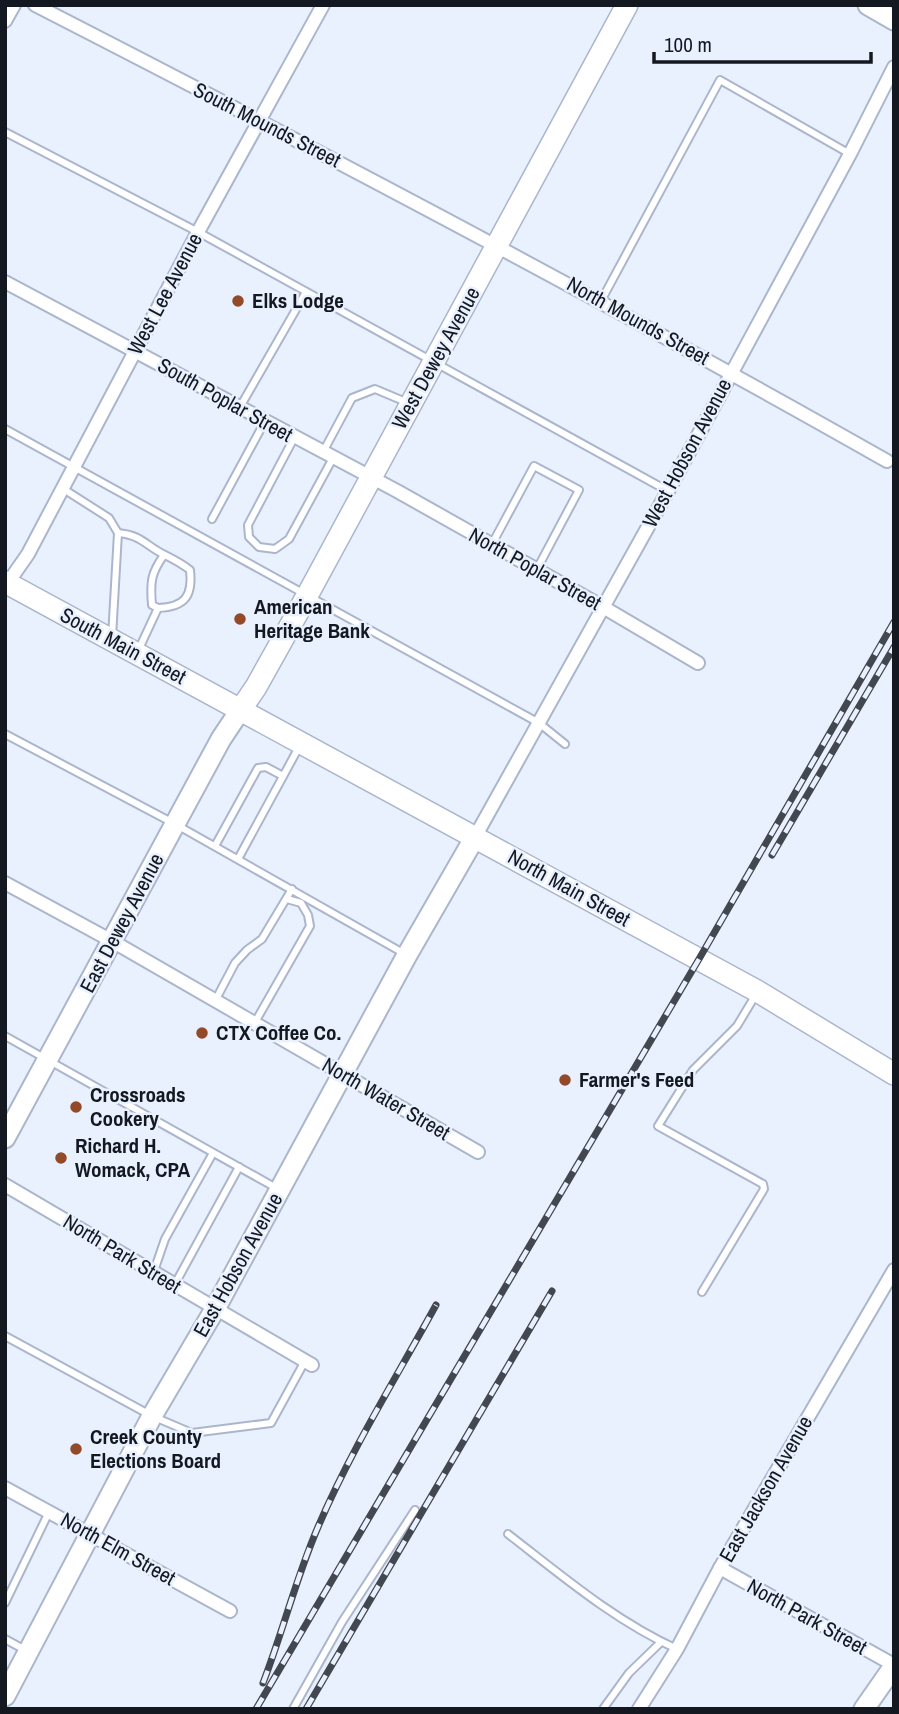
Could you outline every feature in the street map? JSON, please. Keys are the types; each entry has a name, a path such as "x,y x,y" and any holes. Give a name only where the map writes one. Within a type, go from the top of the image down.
{"main road":[{"name":"West Dewey Avenue","path":"241,709 308,594 627,5"},
{"name":"South Main Street","path":"6,584 241,709"},
{"name":"North Main Street","path":"241,709 757,991 894,1074"}],"street":[{"path":"5,21 14,5"},
{"name":"South Mounds Street","path":"35,5 497,245"},
{"name":"West Lee Avenue","path":"6,584 25,561 198,232 323,5"},
{"path":"868,5 894,20"},
{"name":"West Hobson Avenue","path":"475,837 668,491 894,67"},
{"name":"North Mounds Street","path":"497,245 731,372 887,461"},
{"name":"South Poplar Street","path":"5,282 264,423 371,477"},
{"name":"North Poplar Street","path":"371,477 537,569 698,663"},
{"name":"East Dewey Avenue","path":"5,1138 224,733 241,709"},
{"name":"East Hobson Avenue","path":"5,1696 152,1416 215,1309 407,955 475,837"},
{"name":"North Water Street","path":"5,883 112,941 478,1152"},
{"name":"North Park Street","path":"5,1185 309,1363"},
{"name":"East Jackson Avenue","path":"639,1709 677,1649 720,1568 894,1270"},
{"name":"North Elm Street","path":"5,1488 230,1611"},
{"name":"North Park Street","path":"720,1568 894,1666"},
{"path":"864,1709 894,1666"}],"lane":[{"path":"601,301 720,80 850,154"},
{"path":"5,132 198,232 668,491"},
{"path":"239,408 306,292"},
{"path":"294,438 248,525 249,537 259,547 275,549 289,539 352,398 375,389 411,404"},
{"path":"212,519 264,423"},
{"path":"5,429 540,723 565,744"},
{"path":"492,544 534,466 579,490 537,569"},
{"path":"62,488 109,518 118,533 112,641"},
{"path":"118,533 143,539 190,570 192,586 187,598 178,604 158,608 152,604 150,587 153,570 164,555"},
{"path":"137,654 158,608"},
{"path":"5,734 175,824 407,955"},
{"path":"238,859 302,742"},
{"path":"215,846 258,768 266,767 283,776"},
{"path":"215,1000 235,963 262,939 292,889"},
{"path":"254,1024 310,926 308,915 301,903 287,899"},
{"path":"702,1292 764,1189 763,1184 658,1126 693,1070 737,1026 757,991"},
{"path":"5,1036 280,1190"},
{"path":"154,1271 165,1239 213,1153"},
{"path":"175,1284 239,1167"},
{"path":"5,1336 152,1416 192,1433 271,1423 309,1363"},
{"path":"293,1709 342,1622 415,1510"},
{"path":"5,1603 48,1512"},
{"path":"508,1534 596,1601 660,1642 677,1649"},
{"path":"5,1639 29,1653"},
{"path":"603,1709 629,1673 660,1642"}],"railway":[{"path":"256,1709 699,959 894,622"},
{"path":"772,855 894,647"},
{"path":"306,1709 552,1291"},
{"path":"263,1683 303,1566 331,1498 359,1442 436,1305"}],"place":[{"name":"Elks Lodge","path":"238,301"},
{"name":"American Heritage Bank","path":"240,619"},
{"name":"CTX Coffee Co.","path":"202,1033"},
{"name":"Farmer's Feed","path":"565,1080"},
{"name":"Crossroads Cookery","path":"76,1107"},
{"name":"Richard H. Womack, CPA","path":"61,1158"},
{"name":"Creek County Elections Board","path":"76,1449"}]}
